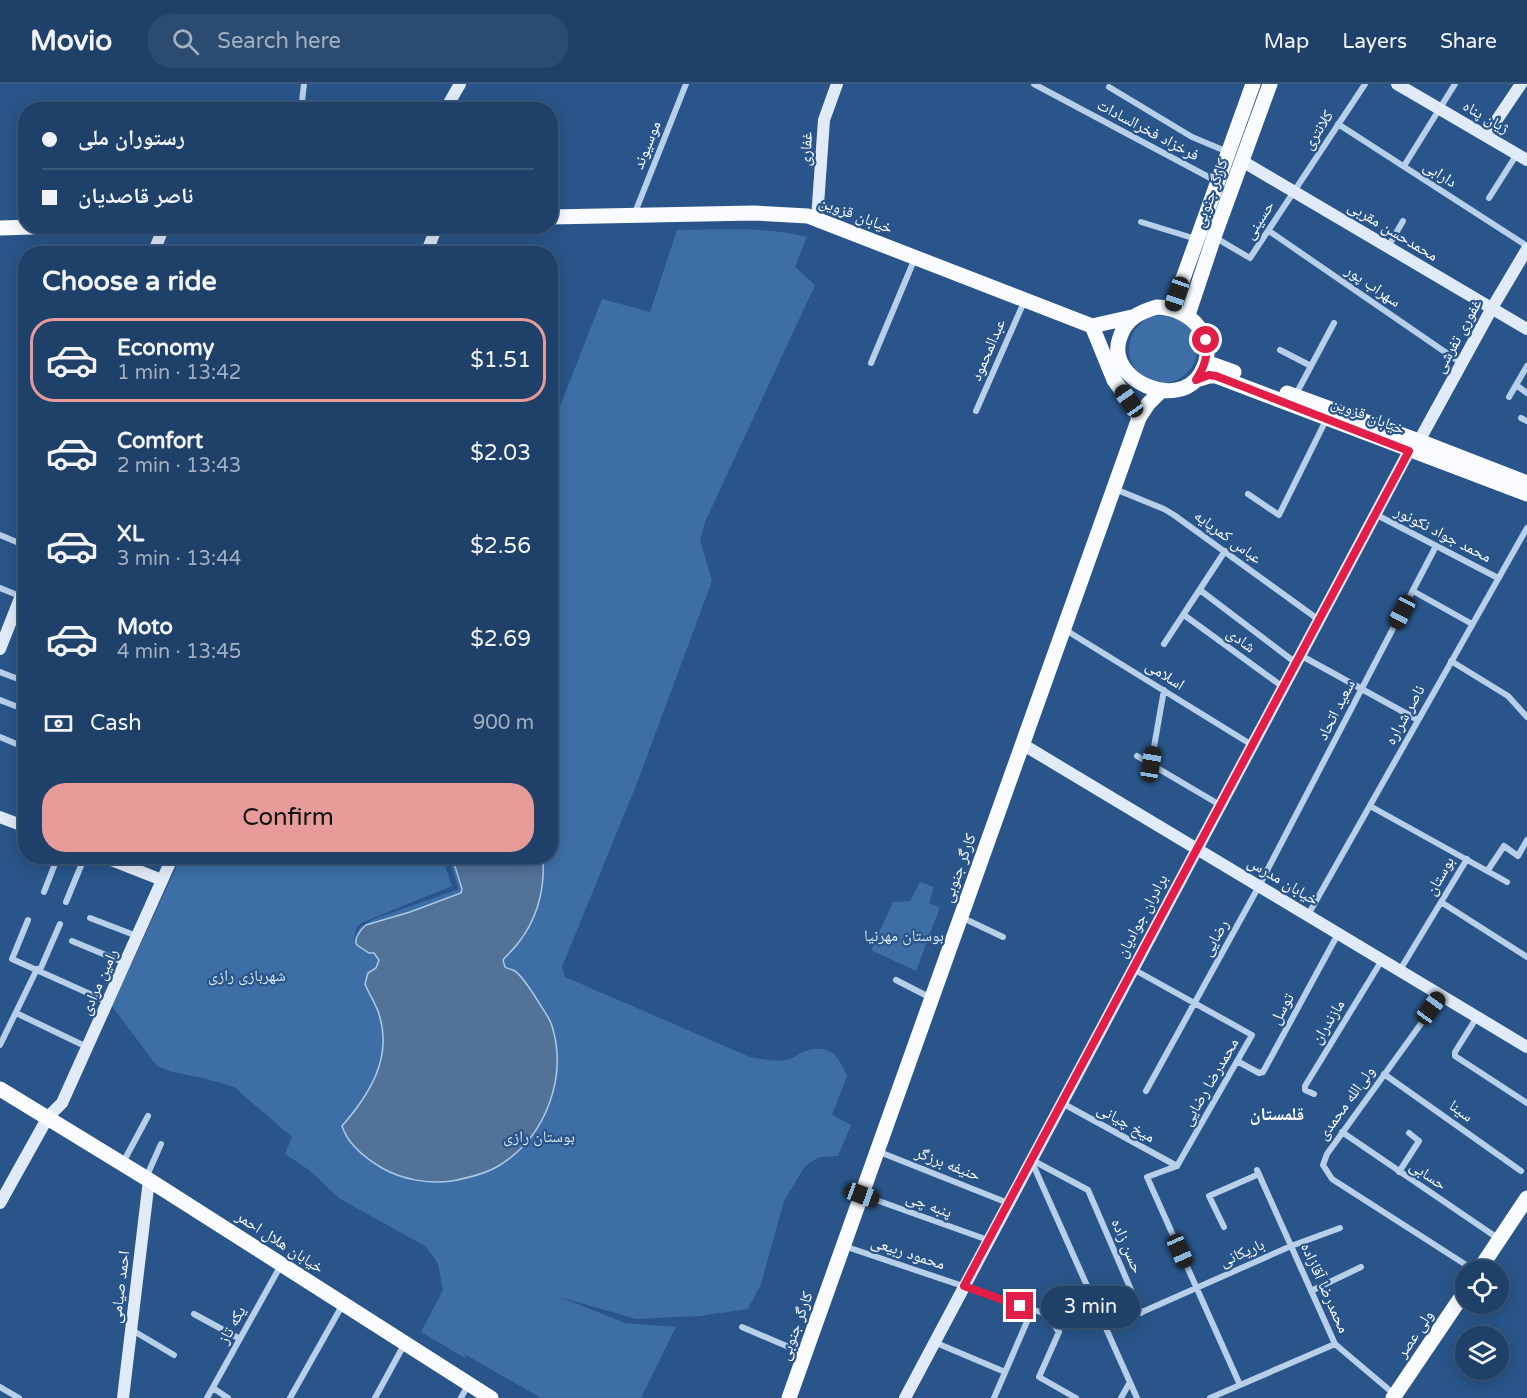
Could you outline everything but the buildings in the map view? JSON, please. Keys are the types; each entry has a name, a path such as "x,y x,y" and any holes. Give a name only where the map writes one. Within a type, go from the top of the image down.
{"main road":[{"name":"کارگر جنوبی","path":"1172,309 1253,84"},
{"name":"کارگر جنوبی","path":"1188,315 1270,84"},
{"name":"خیابان قزوین","path":"558,216 799,214 1092,326"},
{"path":"0,228 18,227"},
{"path":"1132,317 1122,330 1118,344 1122,365 1136,381 1161,391 1174,391 1186,387 1196,380 1206,362 1208,352 1202,331 1188,315 1172,309 1157,307 1132,317 1092,326 1114,380 1139,418"},
{"name":"خیابان قزوین","path":"1206,362 1295,396 1527,494"},
{"name":"خیابان قزوین","path":"1196,380 1209,375 1216,376 1326,419 1527,483"},
{"name":"کارگر جنوبی","path":"789,1398 1139,418 1148,404 1161,391"},
{"name":"خیابان هلال احمر","path":"0,1089 149,1176 282,1265 491,1398"},
{"path":"1484,1260 1525,1207"},
{"name":"ولی عصر","path":"1396,1397 1455,1307"}],"street":[{"path":"302,102 304,84"},
{"path":"450,102 460,84"},
{"name":"موسیوند","path":"634,215 686,84"},
{"name":"غفاری","path":"817,219 824,120 837,84"},
{"name":"فرخزاد فخرالسادات","path":"1034,84 1218,182"},
{"name":"کلانتری","path":"1294,191 1365,84"},
{"name":"ژیان پناه","path":"1397,84 1522,157"},
{"path":"1404,166 1455,84"},
{"path":"1486,136 1521,84"},
{"path":"1109,87 1192,137 1229,152"},
{"name":"دارابی","path":"1338,124 1527,248"},
{"path":"1489,198 1522,157"},
{"name":"محمدحسن مقربی","path":"1242,161 1527,329"},
{"name":"حسینی","path":"1214,237 1250,258 1294,191"},
{"path":"1388,247 1403,221"},
{"path":"1141,222 1197,240"},
{"name":"سهراب پور","path":"1269,231 1462,364"},
{"name":"غفوری تفرشی","path":"1414,446 1527,248"},
{"path":"871,363 915,257"},
{"name":"عبدالمحمود","path":"976,411 1025,299"},
{"path":"1295,396 1334,323"},
{"path":"1280,350 1311,366"},
{"path":"1509,397 1527,366"},
{"path":"1516,386 1527,393"},
{"path":"1248,494 1279,515 1326,419"},
{"name":"برادران جوادیان","path":"907,1397 988,1240 1375,514 1414,446"},
{"name":"عباس کمرپایه","path":"1115,488 1164,509 1319,620"},
{"name":"محمد جواد نکونور","path":"1375,514 1498,578"},
{"name":"ناصر شراره","path":"1308,915 1527,528"},
{"path":"0,536 18,543"},
{"path":"1518,542 1527,547"},
{"name":"سعید اتحاد","path":"1259,886 1436,546"},
{"path":"1164,644 1225,551"},
{"path":"0,588 18,595"},
{"path":"1200,590 1298,659 1362,689 1418,720"},
{"path":"1413,591 1472,624"},
{"path":"1,643 18,601"},
{"name":"شادی","path":"1184,615 1283,687"},
{"path":"11,620 18,623"},
{"name":"اسلامی","path":"1064,628 1252,745"},
{"path":"1451,661 1508,696 1527,717"},
{"path":"0,672 18,679"},
{"path":"1151,764 1164,690"},
{"path":"0,700 18,707"},
{"path":"0,737 18,745"},
{"name":"خیابان مدرس","path":"1022,744 1527,1047"},
{"path":"1137,756 1220,805"},
{"name":"بوستان","path":"1370,806 1467,859 1400,970"},
{"path":"0,818 18,824"},
{"path":"1488,870 1504,846 1518,856 1527,840"},
{"path":"1467,859 1507,882"},
{"path":"44,892 55,864"},
{"path":"66,902 82,864"},
{"path":"121,864 162,880"},
{"name":"رامین مرادی","path":"0,1203 48,1117 62,1103 169,864"},
{"name":"رضایی","path":"1146,1091 1259,886"},
{"path":"1441,902 1527,957"},
{"path":"961,917 1003,937"},
{"path":"90,918 138,936"},
{"path":"28,920 12,959 108,1002"},
{"path":"0,1045 60,924"},
{"name":"توسل","path":"1237,1061 1259,1073 1263,1072 1339,934"},
{"path":"72,941 126,963"},
{"name":"مازندران","path":"1314,1094 1305,1090 1305,1086 1382,960"},
{"name":"محمدرضا رضایی","path":"1133,969 1252,1035 1177,1166"},
{"path":"896,980 932,998"},
{"name":"ولی‌الله محمدی","path":"1441,995 1323,1159 1323,1165 1329,1176 1461,1260"},
{"path":"16,1013 88,1047"},
{"path":"1477,1017 1455,1052 1455,1056 1527,1103"},
{"name":"سینا","path":"1384,1074 1521,1171"},
{"name":"میخ چیانی","path":"1061,1103 1177,1166"},
{"path":"126,1157 148,1116"},
{"name":"حسابی","path":"1342,1132 1499,1240"},
{"path":"1399,1172 1419,1141 1409,1133"},
{"path":"149,1176 161,1144"},
{"name":"حنیفه برزگر","path":"878,1151 1008,1203"},
{"path":"1031,1160 1137,1398"},
{"name":"حسن زاده","path":"1031,1160 1088,1190 1141,1313"},
{"path":"1177,1166 1147,1177 1240,1385"},
{"name":"محمدرضا آقازاده","path":"1224,1227 1209,1196 1258,1172 1335,1344 1396,1397"},
{"name":"احمد صیامی","path":"123,1398 149,1176"},
{"name":"پنبه چی","path":"862,1195 988,1240"},
{"name":"باریکانی","path":"1106,1328 1291,1246 1340,1228"},
{"name":"محمود ربیعی","path":"844,1246 1046,1314 1059,1332 1039,1377 1076,1398"},
{"name":"یکه تاز","path":"207,1398 282,1265"},
{"path":"1311,1291 1361,1268"},
{"path":"290,1398 343,1304"},
{"path":"994,1398 1032,1310"},
{"path":"194,1314 240,1339"},
{"path":"742,1327 805,1355"},
{"path":"131,1330 174,1355"},
{"path":"934,1342 1005,1372"},
{"path":"375,1398 405,1343"},
{"path":"1210,1398 1335,1344"},
{"path":"1121,1398 1130,1382"},
{"path":"461,1398 469,1384"},
{"path":"0,1387 19,1398"},
{"path":"213,1388 228,1398"}],"green space":[{"name":"بوستان رازی","path":"677,230 759,230 807,237 795,267 815,285 705,522 700,540 712,581 637,783 562,967 565,977 750,1057 782,1061 809,1050 829,1051 841,1063 847,1076 832,1115 851,1125 838,1156 819,1157 805,1166 784,1201 761,1284 748,1309 699,1316 636,1319 560,1297 625,1323 676,1327 641,1398 541,1398 421,1332 443,1290 438,1264 425,1246 340,1199 309,1170 285,1154 292,1137 234,1087 172,1072 157,1066 112,1006 178,864 444,864 452,886 361,923 356,929 354,940 360,927 374,919 459,889 450,864 558,864 558,411 602,299 650,312"},
{"path":"1163,315 1176,318 1187,325 1194,336 1197,349 1194,362 1187,373 1176,380 1163,383 1150,380 1139,373 1132,362 1129,349 1132,336 1139,325 1150,318"},
{"name":"بوستان مهرنیا","path":"920,882 934,887 929,903 940,907 916,971 871,950 893,902 910,901"}],"shaded area":[{"path":"454,864 543,864 539,902 531,923 517,945 503,960 505,967 517,972 549,1018 556,1046 557,1066 549,1104 529,1139 516,1153 495,1168 477,1175 452,1181 425,1181 399,1176 376,1164 353,1145 342,1126 370,1088 381,1060 383,1045 383,1030 379,1014 365,984 368,973 376,968 379,960 374,953 369,953 357,945 356,940 366,925 461,893 462,889"}],"district":[{"name":"قلمستان","path":"1277,1114"}],"route":[{"path":"1020,1306 964,1286 1409,451 1216,376 1209,375 1196,380 1206,362 1208,352 1206,340"}],"park label":[{"name":"شهربازی رازی","path":"247,976"}]}
